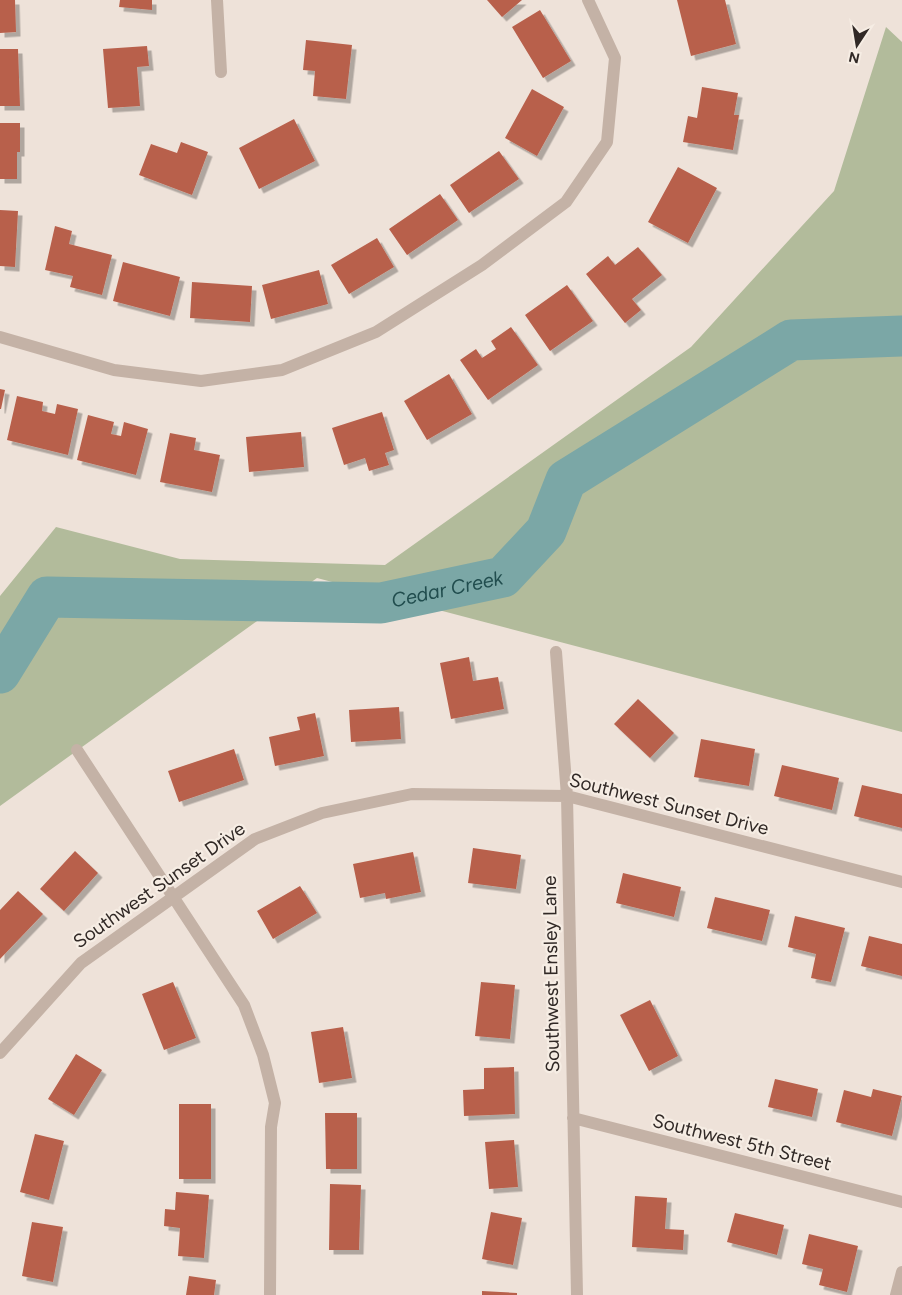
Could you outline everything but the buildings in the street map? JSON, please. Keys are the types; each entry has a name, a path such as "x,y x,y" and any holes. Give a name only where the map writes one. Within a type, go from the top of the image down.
{"street":[{"path":"216,0 220,72"},
{"path":"0,337 114,370 201,381 282,370 376,332 482,265 566,202 607,142 615,58 588,0"},
{"name":"Southwest Ensley Lane","path":"556,652 567,796 577,1295"},
{"path":"77,750 244,1005 263,1055 275,1103 271,1127 270,1295"},
{"name":"Southwest Sunset Drive","path":"0,1053 81,962 255,839 322,813 412,794 567,796 902,882"},
{"name":"Southwest 5th Street","path":"573,1118 902,1202"},
{"path":"896,1295 902,1272"}],"green space":[{"path":"886,27 902,42 902,732 317,578 0,806 0,596 56,527 180,559 385,565 691,347 834,191"}],"waterway":[{"name":"Cedar Creek","path":"0,673 47,597 381,603 503,577 546,531 566,480 791,340 902,336"}]}
